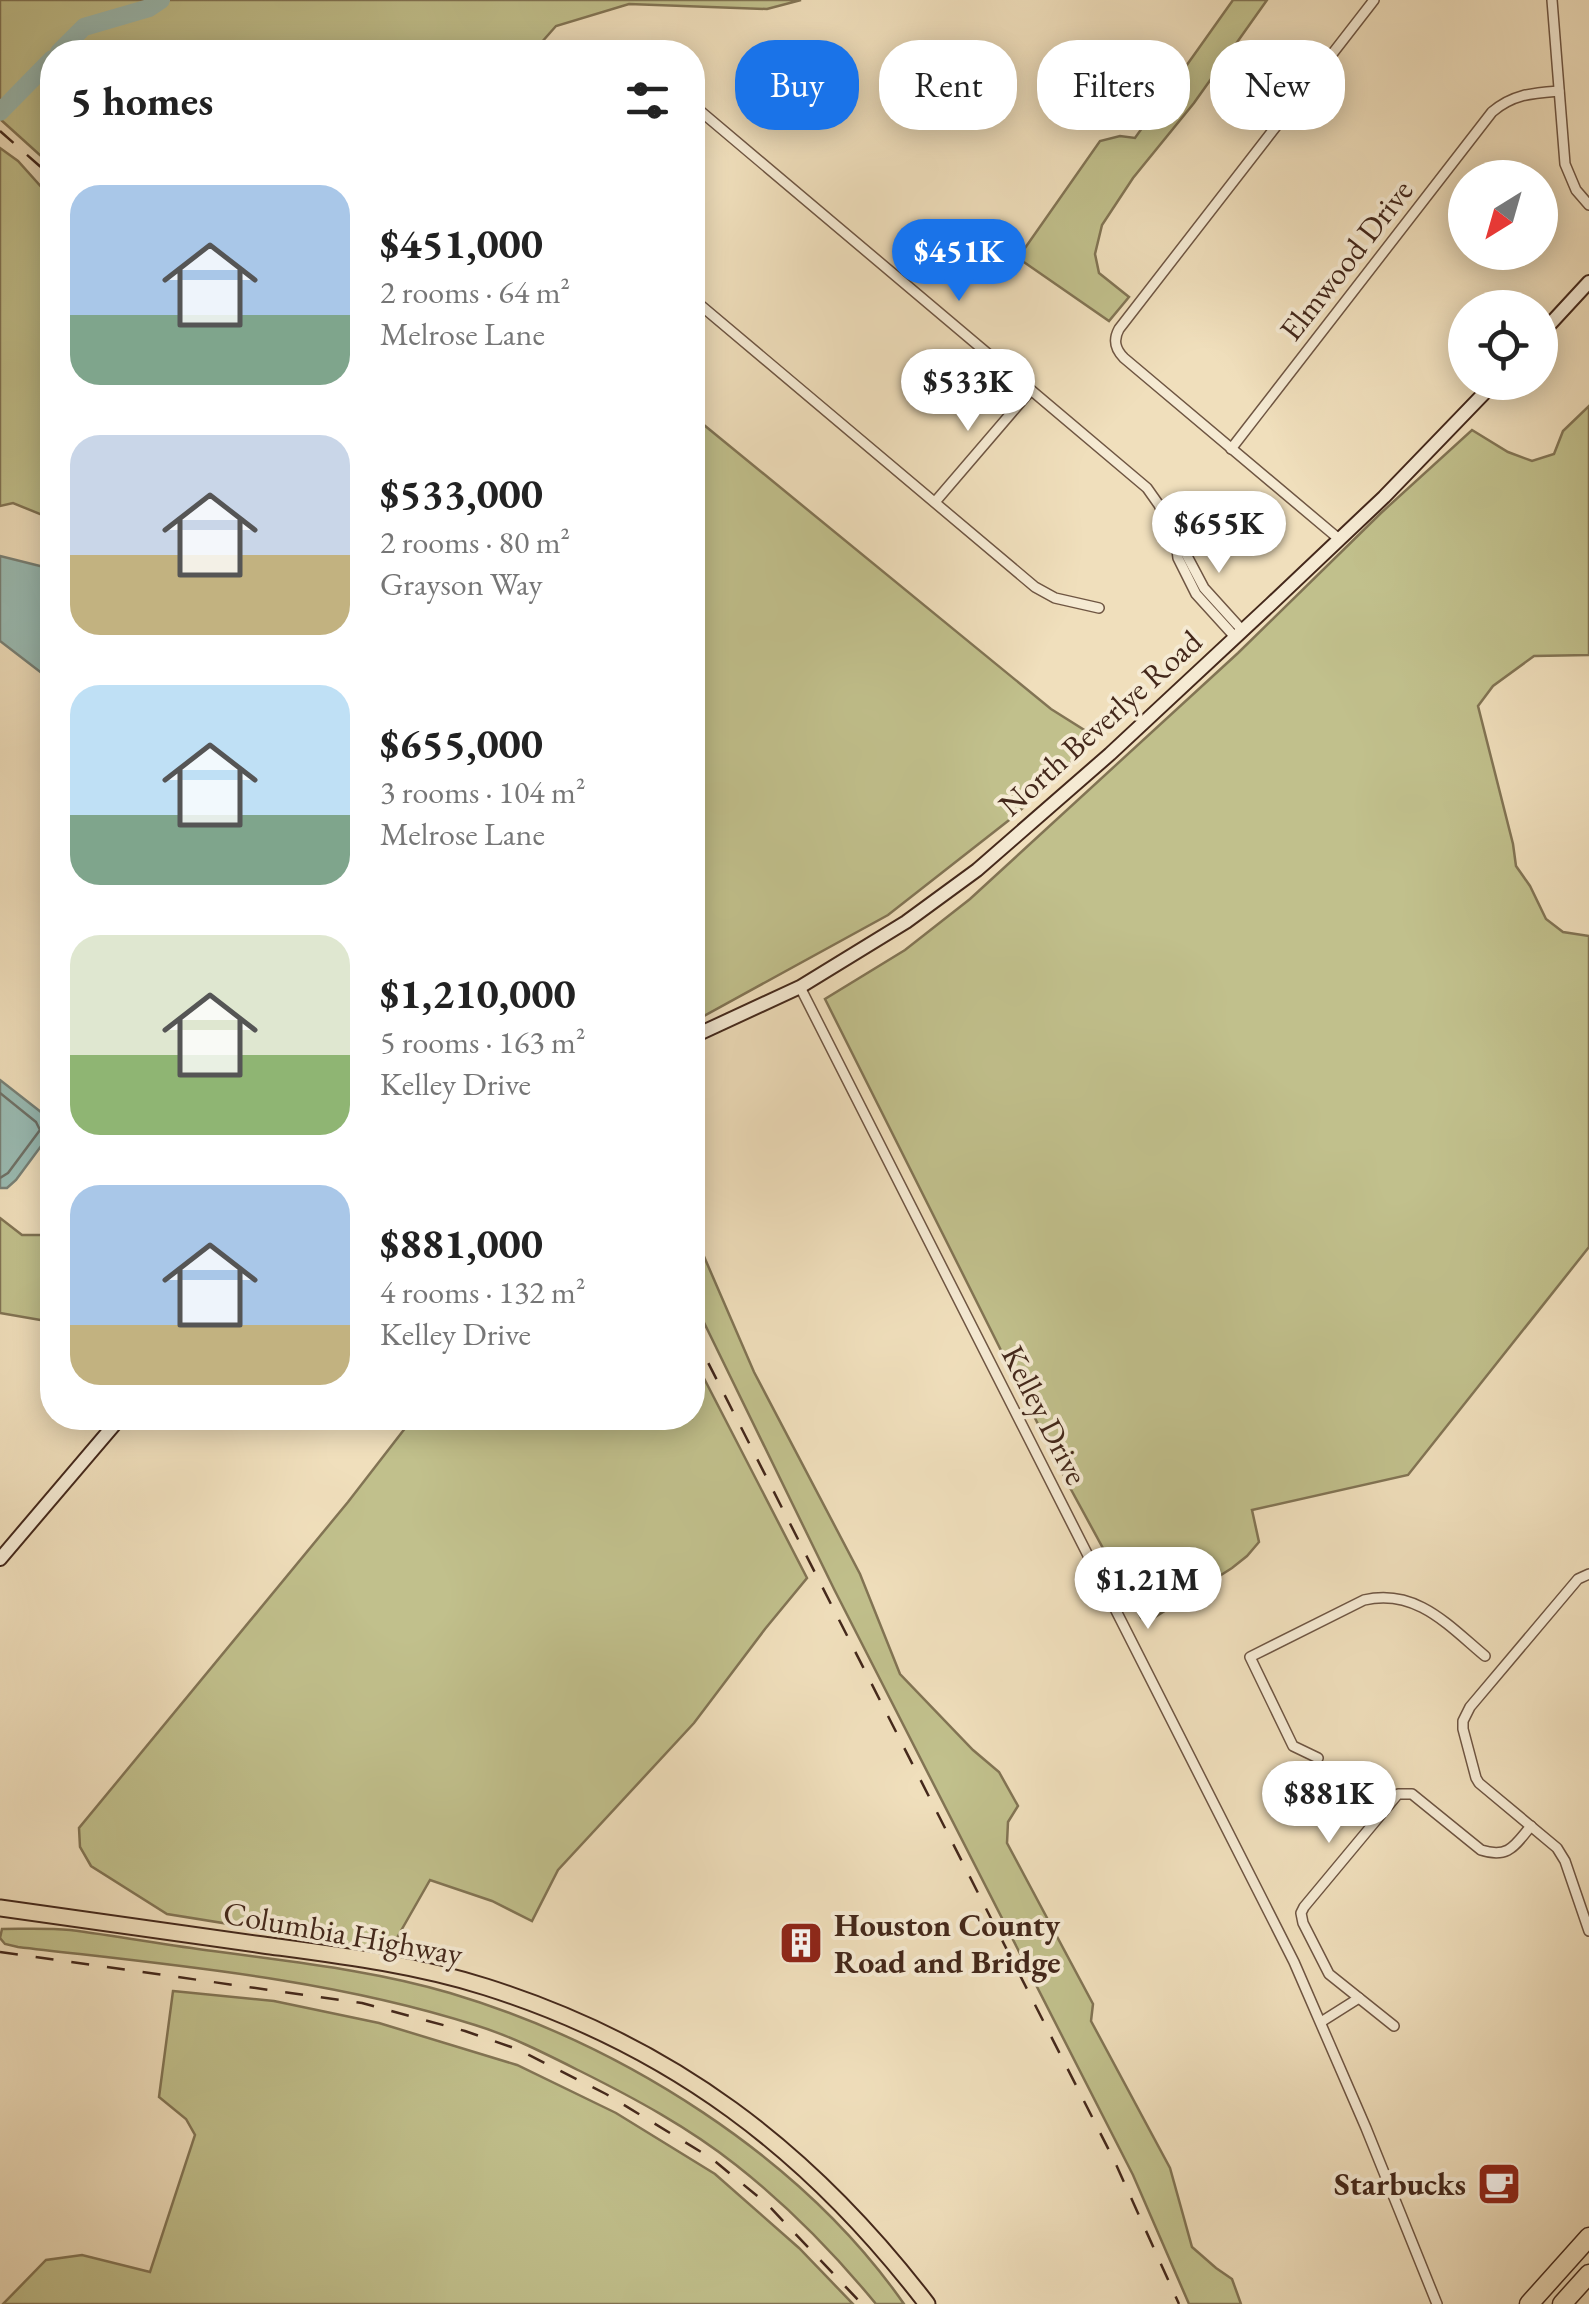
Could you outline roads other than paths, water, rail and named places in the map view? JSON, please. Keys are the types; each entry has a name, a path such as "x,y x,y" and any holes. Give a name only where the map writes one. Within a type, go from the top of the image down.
{"highway":[{"path":"1528,2304 1589,2238"},
{"path":"1562,2304 1589,2274"}],"main road":[{"name":"Columbia Highway","path":"0,1908 366,1959 484,1986 594,2029 670,2069 783,2148 871,2234 927,2304"}],"street":[{"path":"1339,540 1120,354 1116,344 1119,329 1374,0"},
{"path":"1552,0 1565,164 1576,190 1589,204"},
{"name":"Elmwood Drive","path":"1232,449 1492,112 1522,95 1560,92"},
{"path":"705,115 1147,488 1204,588 1238,634"},
{"path":"1558,316 1589,282"},
{"path":"705,309 1035,587 1055,598 1099,608"},
{"path":"935,502 1031,390"},
{"name":"North Beverlye Road","path":"705,1031 800,987 906,922 976,870 1110,754 1339,540 1478,400"},
{"name":"Kelley Drive","path":"800,987 1268,1910 1321,2022 1437,2304"},
{"path":"0,1559 110,1430"},
{"path":"1589,1574 1578,1579 1470,1707 1463,1721 1476,1778 1561,1854 1589,1931"},
{"path":"1318,1758 1293,1746 1250,1657 1364,1600 1380,1596 1412,1602 1431,1612 1485,1656"},
{"path":"1394,2026 1329,1974 1303,1924 1302,1912 1398,1794 1412,1794 1481,1850 1490,1853 1512,1848 1531,1826"},
{"path":"1321,2022 1359,1998"}],"water":[{"path":"0,556 40,566 40,672 0,641"},
{"path":"0,1080 40,1111 40,1148 16,1180 7,1188 0,1188"}],"waterway":[{"path":"71,40 84,27 149,8 161,0"},
{"path":"0,112 40,71"}],"railway":[{"path":"0,131 40,166"},
{"path":"705,1357 1114,2160 1179,2304"},
{"path":"0,1952 362,2003 517,2049 606,2094 711,2158 767,2204 862,2304"}],"place":[{"name":"Houston County Road and Bridge","path":"801,1943"},
{"name":"Starbucks","path":"1499,2184"}]}
